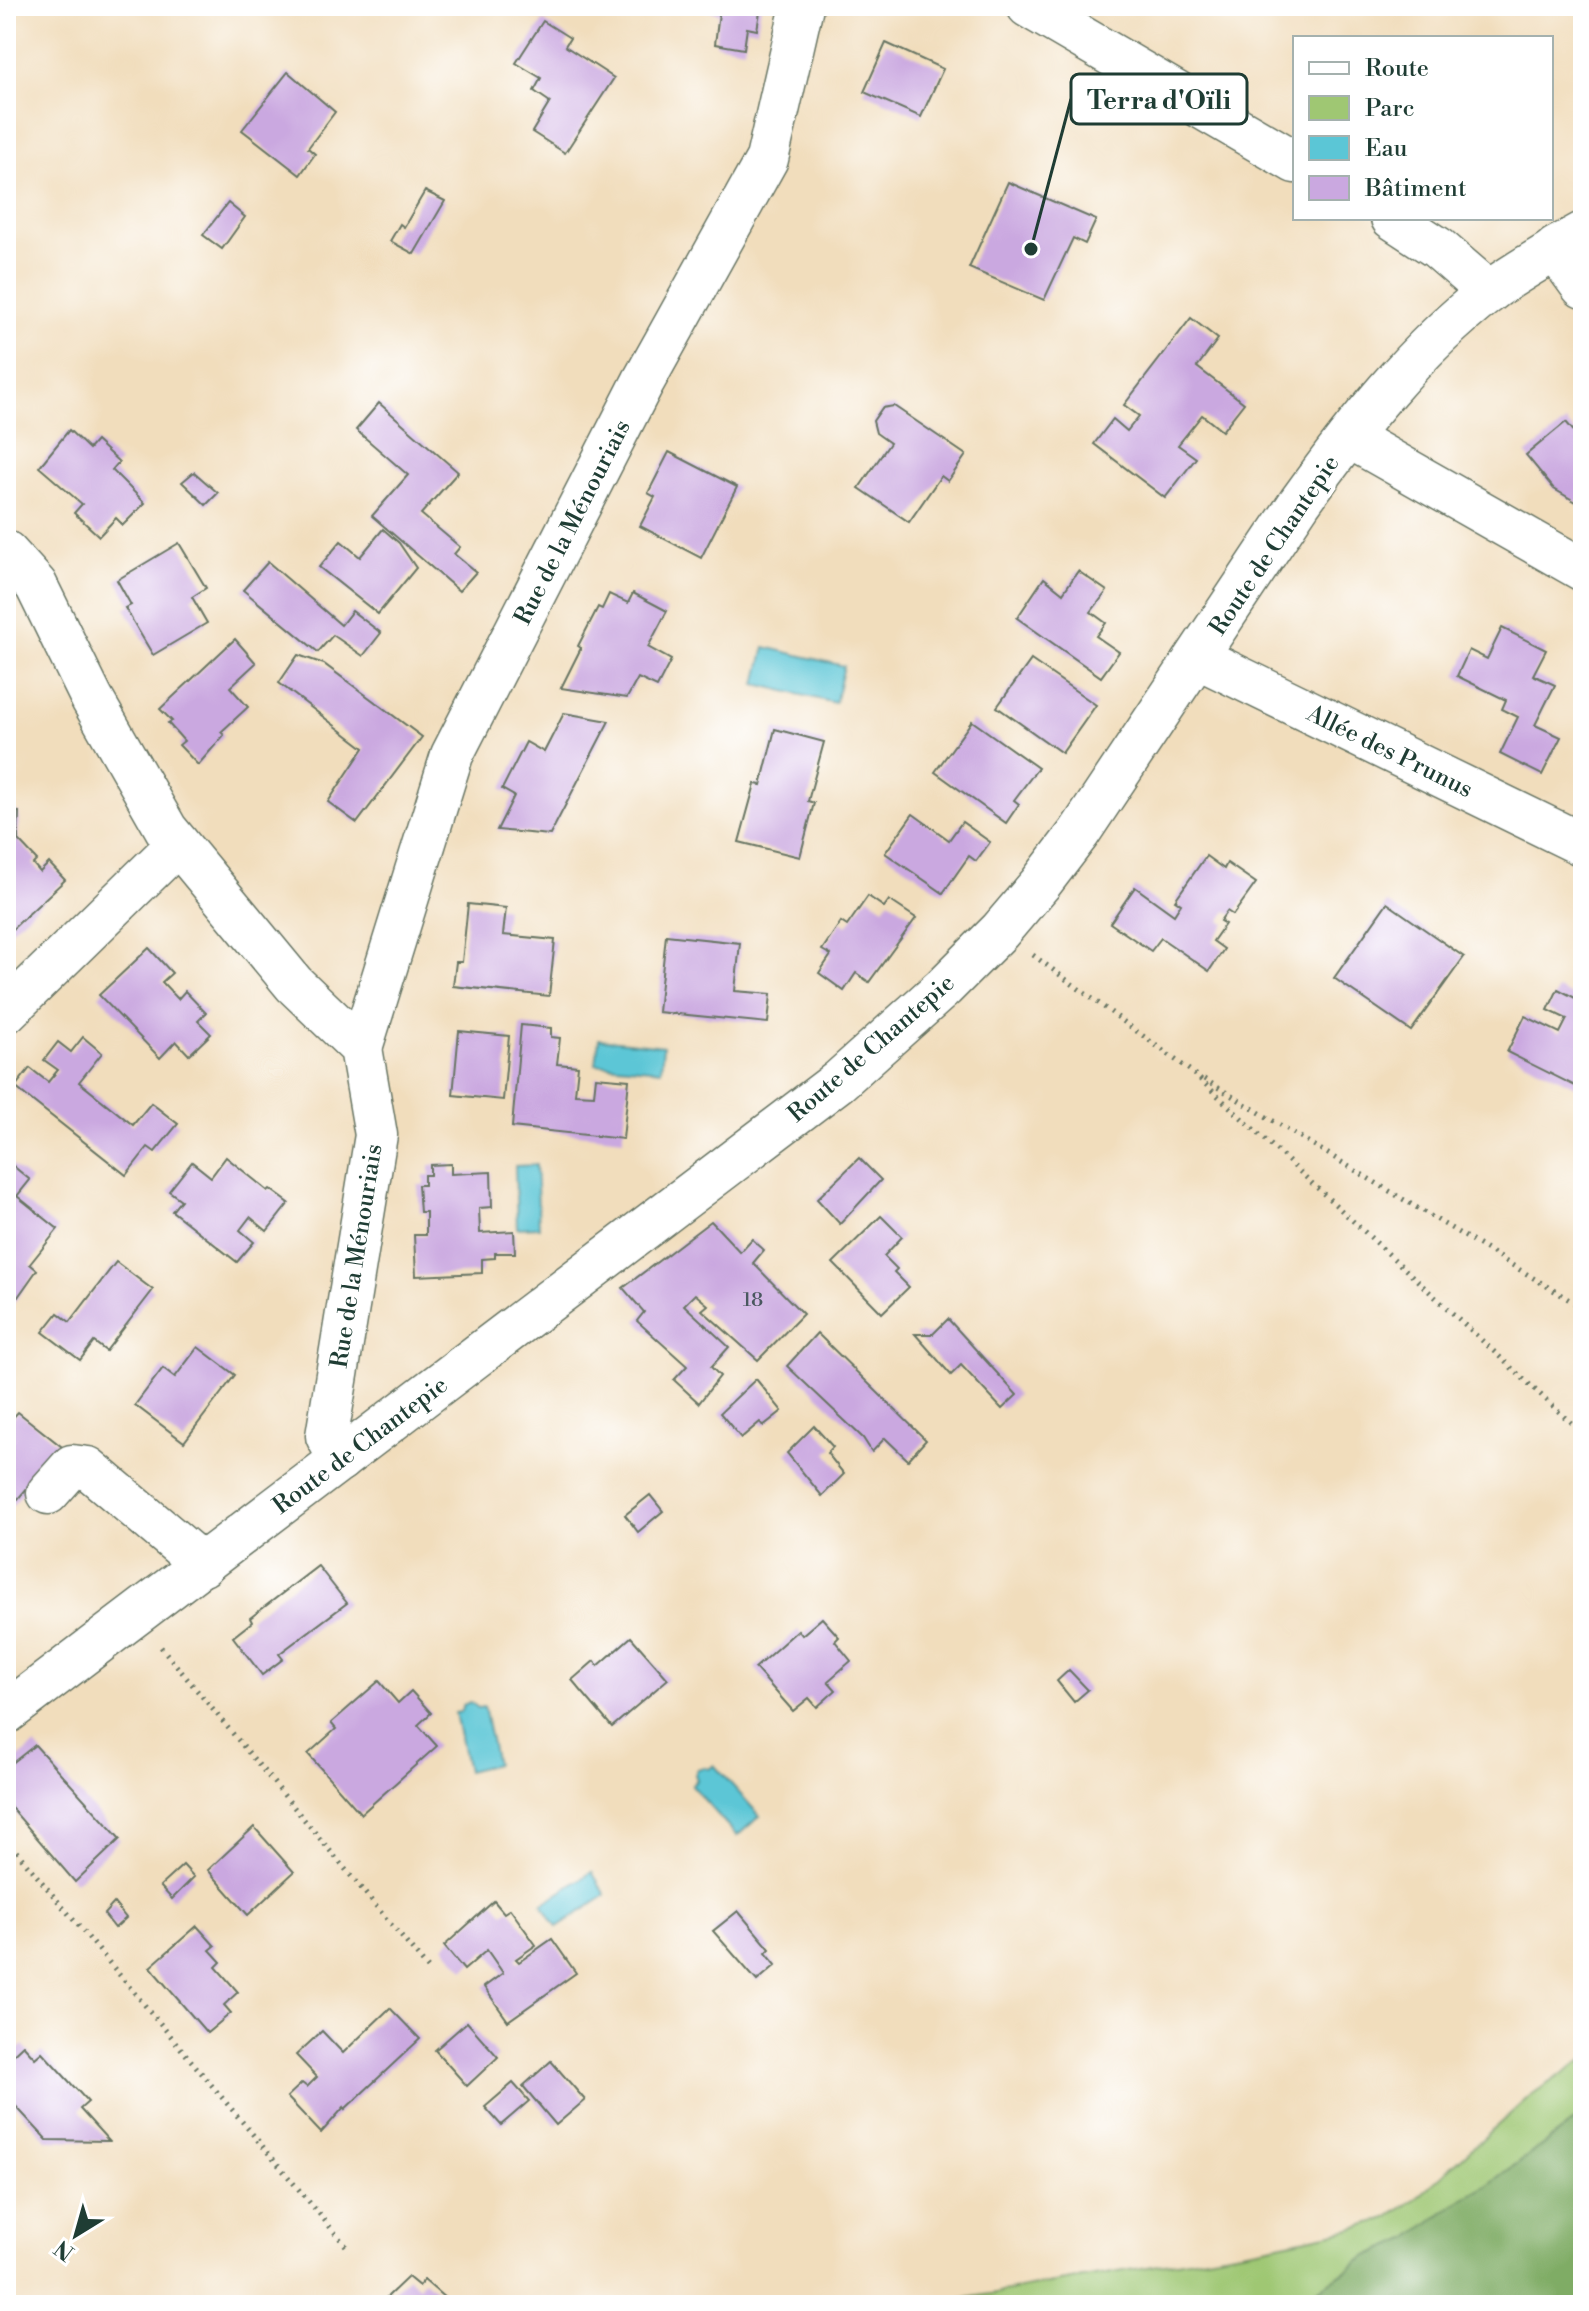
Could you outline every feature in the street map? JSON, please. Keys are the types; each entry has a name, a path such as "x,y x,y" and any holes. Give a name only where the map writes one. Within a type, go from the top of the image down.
{"main road":[{"path":"1570,241 1583,286"}],"street":[{"name":"Rue de la Ménouriais","path":"340,1460 327,1436 376,1135 361,1048 452,755 643,382 767,159 802,6"},
{"path":"1028,6 1293,161"},
{"path":"1395,220 1438,248 1489,292"},
{"name":"Route de Chantepie","path":"6,1713 839,1081 944,987 1000,931 1079,833 1300,502 1349,437 1419,357 1489,292 1570,241"},
{"path":"1349,437 1583,570"},
{"path":"6,552 36,585 92,699 166,829 294,984 361,1048"},
{"name":"Allée des Prunus","path":"1197,657 1583,845"},
{"path":"6,1012 178,844"},
{"path":"48,1493 72,1466 88,1468 203,1565"}],"path":[{"path":"1000,931 1192,1072 1583,1308"},
{"path":"1192,1072 1583,1434"},
{"path":"136,1617 429,1970"},
{"path":"6,1839 346,2246"}],"green space":[{"path":"1583,2060 1583,2115 1488,2185 1454,2204 1408,2240 1367,2256 1315,2292 1213,2305 926,2305 1264,2247 1351,2229 1387,2218 1418,2197 1531,2095"},
{"path":"1583,2115 1583,2305 1213,2305 1315,2292 1367,2256 1408,2239"}],"water":[{"path":"765,647 844,666 835,703 756,684"},
{"path":"599,1039 663,1046 661,1070 596,1064"},
{"path":"536,1165 539,1227 517,1228 515,1166"},
{"path":"470,1702 478,1708 484,1707 496,1764 467,1771 455,1713"},
{"path":"714,1765 760,1816 737,1836 691,1785 697,1779 697,1769 709,1769"},
{"path":"592,1872 606,1895 557,1927 542,1904"}],"building":[{"path":"687,6 761,6 757,30 747,28 744,49 715,44 719,13"},
{"path":"543,21 570,38 565,46 614,78 565,153 532,132 550,102 534,91 541,78 516,63"},
{"path":"886,43 943,69 921,117 864,92"},
{"path":"288,72 335,112 308,148 315,154 300,175 242,130"},
{"path":"1008,182 1096,220 1085,244 1073,238 1044,300 969,268"},
{"path":"425,191 445,201 414,254 390,241 400,224 404,227"},
{"path":"228,203 245,217 222,249 203,235"},
{"path":"1191,318 1218,339 1197,367 1244,403 1222,431 1202,415 1178,445 1196,458 1165,498 1094,444 1113,419 1127,431 1139,416 1124,405"},
{"path":"379,403 458,472 421,514 460,547 454,554 476,572 459,591 372,516 408,475 356,430"},
{"path":"894,406 966,455 948,481 941,476 909,522 859,488 890,443 876,433 873,421 882,408"},
{"path":"1566,422 1583,442 1583,506 1554,489 1526,455"},
{"path":"69,430 89,449 96,441 119,462 112,470 145,503 123,525 116,518 99,536 74,513 82,504 39,467"},
{"path":"669,452 737,487 701,558 640,526 655,497 648,493"},
{"path":"194,472 218,493 206,505 182,482"},
{"path":"383,529 399,543 416,568 378,614 319,567 341,541 360,557"},
{"path":"179,543 206,588 192,597 207,623 153,655 125,608 131,605 117,580"},
{"path":"268,562 341,625 352,611 381,633 363,656 333,635 318,652 243,590"},
{"path":"1078,571 1107,591 1091,612 1106,623 1096,636 1119,652 1101,677 1017,618 1044,578 1063,593"},
{"path":"633,593 667,611 648,647 671,660 657,687 638,678 627,698 561,688 598,607 602,609 609,594 628,603"},
{"path":"1502,628 1546,650 1533,675 1555,685 1535,725 1561,737 1542,775 1500,754 1518,717 1502,709 1506,700 1457,676 1469,650 1487,659"},
{"path":"235,639 256,663 230,687 248,707 221,732 224,735 198,765 179,745 184,741 160,709"},
{"path":"298,655 324,664 422,737 357,823 328,802 364,748 279,683"},
{"path":"1031,660 1096,705 1062,753 997,707"},
{"path":"564,713 609,721 550,835 497,830 514,796 502,789 526,742 544,752"},
{"path":"972,721 1038,768 1014,800 1019,804 1006,823 935,772"},
{"path":"775,729 824,742 808,801 814,803 800,857 739,842 755,784 761,785"},
{"path":"6,811 19,812 18,840 37,860 33,864 40,872 49,863 65,880 6,935"},
{"path":"913,814 949,840 962,822 990,842 976,861 969,856 943,893 885,853"},
{"path":"1206,856 1224,869 1227,863 1256,883 1233,915 1227,911 1220,921 1225,924 1213,941 1224,949 1209,971 1161,938 1151,951 1110,923 1135,887 1174,915 1181,904 1175,900"},
{"path":"868,896 884,907 889,900 916,918 869,982 856,973 844,991 819,973 831,955 822,950 841,922 847,926"},
{"path":"1387,903 1464,957 1411,1031 1334,978"},
{"path":"468,904 506,908 503,935 555,940 549,996 453,986 456,962 462,962"},
{"path":"666,935 740,943 735,991 771,994 768,1023 658,1012"},
{"path":"149,948 172,973 162,982 178,999 185,991 206,1013 198,1021 211,1034 189,1055 176,1041 160,1058 99,995"},
{"path":"1558,989 1583,1002 1583,1090 1507,1052 1525,1016 1560,1033 1567,1019 1548,1010"},
{"path":"521,1025 551,1028 551,1037 560,1038 557,1064 578,1066 575,1094 594,1095 596,1077 629,1080 623,1139 512,1127"},
{"path":"459,1031 509,1036 503,1100 453,1095"},
{"path":"83,1037 102,1053 79,1082 133,1125 151,1103 178,1124 155,1152 148,1147 126,1175 15,1087 30,1068 48,1082 58,1070 44,1060 58,1042 71,1052"},
{"path":"226,1157 268,1191 270,1189 289,1203 267,1231 250,1217 240,1230 254,1242 237,1262 172,1211 181,1200 169,1191 192,1162 211,1177"},
{"path":"859,1158 881,1180 840,1224 817,1199"},
{"path":"6,1160 30,1180 17,1196 58,1229 30,1264 37,1270 13,1304 6,1298"},
{"path":"451,1164 451,1174 491,1172 492,1207 479,1208 480,1233 514,1231 515,1253 495,1253 495,1258 482,1259 482,1273 416,1276 414,1235 426,1235 426,1212 420,1212 418,1185 424,1185 424,1175 430,1175 430,1165"},
{"path":"881,1216 902,1237 884,1256 909,1287 882,1313 833,1263"},
{"path":"711,1221 740,1252 752,1239 764,1250 753,1263 803,1314 758,1360 702,1310 708,1305 695,1294 684,1305 729,1347 711,1367 720,1376 699,1403 674,1380 687,1366 637,1321 644,1312 623,1288"},
{"path":"116,1262 153,1290 106,1351 94,1342 80,1360 43,1332 58,1313 70,1322"},
{"path":"948,1319 1017,1395 1002,1409 961,1365 951,1375 915,1334 933,1334"},
{"path":"817,1333 926,1440 908,1460 885,1438 872,1452 863,1438 787,1366"},
{"path":"198,1347 235,1375 184,1442 135,1405 163,1368 175,1377"},
{"path":"756,1379 782,1411 763,1426 760,1422 741,1438 720,1413"},
{"path":"18,1412 62,1447 6,1513 6,1425"},
{"path":"814,1426 833,1447 827,1453 844,1474 822,1496 787,1453"},
{"path":"650,1495 663,1511 638,1532 625,1515"},
{"path":"318,1566 347,1603 279,1654 283,1659 262,1675 233,1637 252,1622 250,1618"},
{"path":"822,1618 839,1637 835,1641 851,1661 828,1681 836,1690 817,1707 809,1698 793,1711 755,1668 798,1630 802,1635"},
{"path":"631,1637 668,1679 612,1727 572,1680 594,1661 598,1666"},
{"path":"1069,1670 1088,1690 1074,1702 1057,1681"},
{"path":"379,1681 398,1703 411,1691 431,1713 418,1725 437,1746 361,1814 308,1754 336,1729 331,1723"},
{"path":"35,1745 120,1839 75,1882 6,1802 6,1768"},
{"path":"254,1827 294,1872 248,1915 208,1870"},
{"path":"183,1865 194,1877 172,1899 160,1886"},
{"path":"494,1901 504,1913 510,1909 536,1945 516,1959 519,1962 552,1939 576,1973 508,2021 484,1987 503,1973 487,1950 464,1970 444,1946"},
{"path":"114,1903 126,1918 115,1928 104,1914"},
{"path":"738,1911 770,1949 766,1953 776,1965 757,1981 713,1931"},
{"path":"197,1926 215,1946 210,1950 221,1962 216,1967 238,1992 224,2005 231,2013 207,2033 150,1967"},
{"path":"390,2008 420,2039 344,2107 321,2133 287,2097 302,2083 307,2087 317,2077 296,2055 322,2031 343,2053"},
{"path":"467,2022 498,2057 467,2086 435,2050"},
{"path":"23,2045 35,2058 42,2052 88,2102 80,2109 109,2141 47,2140 11,2101 6,2106 6,2073 10,2069 6,2061"},
{"path":"551,2061 585,2100 556,2125 523,2086"},
{"path":"513,2083 529,2101 501,2125 485,2107"},
{"path":"408,2277 419,2286 424,2280 453,2305 395,2305 386,2298"}],"place":[{"name":"Terra d'Oïli","path":"1031,249"}]}
